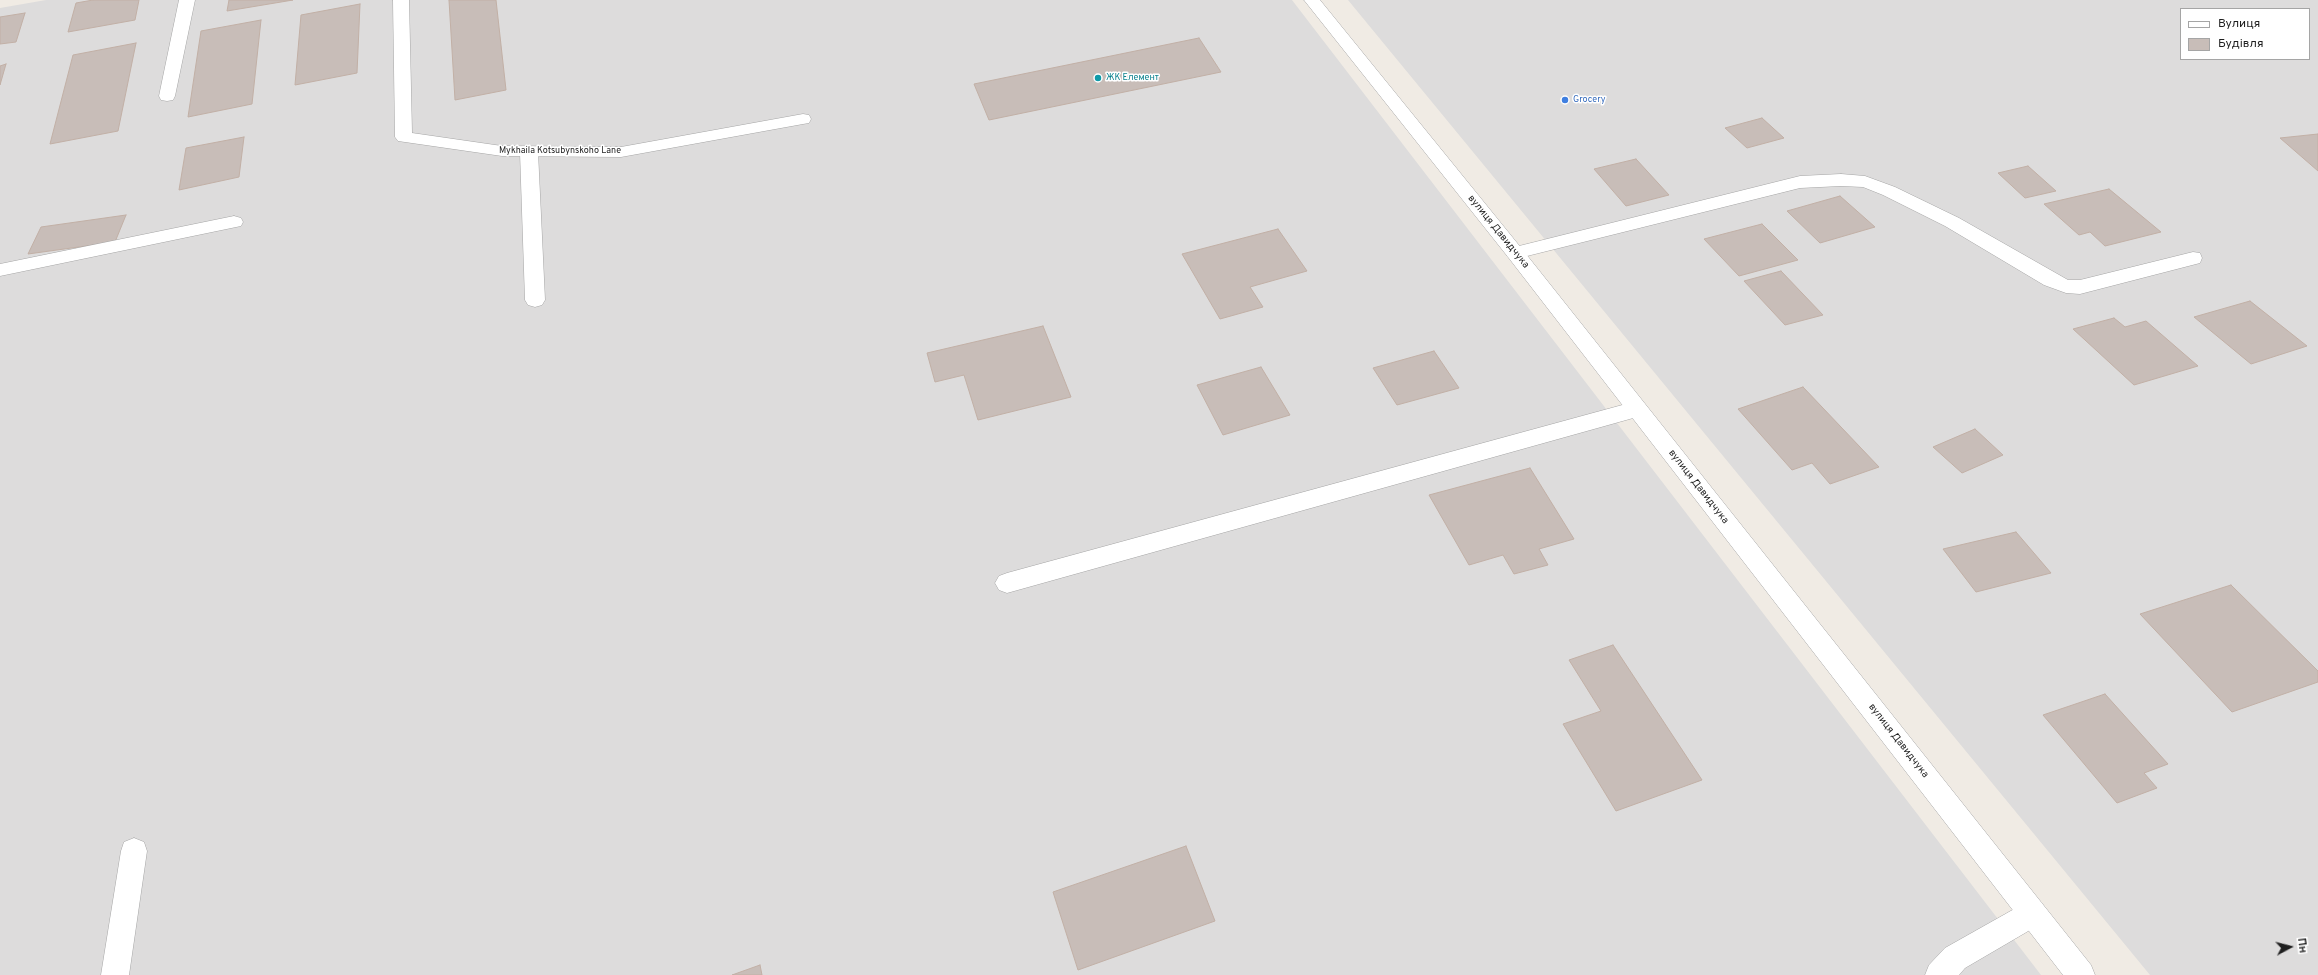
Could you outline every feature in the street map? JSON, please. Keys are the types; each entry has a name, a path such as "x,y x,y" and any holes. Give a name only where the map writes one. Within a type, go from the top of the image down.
{"street":[{"path":"167,96 187,0"},
{"name":"Mykhaila Kotsubynskoho Lane","path":"402,0 404,137 502,151 621,152 803,119"},
{"name":"вулиця Давидчука","path":"1312,0 1515,253 2081,975"},
{"path":"529,152 535,300"},
{"path":"1515,253 1800,182 1841,180 1865,182 1889,191 1952,222 2051,280 2066,286 2080,287 2193,258"},
{"path":"0,270 234,222"},
{"path":"1007,583 1637,409"},
{"path":"115,975 134,851"},
{"path":"1939,975 1955,958 2032,913"}],"shaded area":[{"path":"46,0 1292,0 2041,975 0,975 0,8"},
{"path":"1348,0 2318,0 2318,975 2150,975"}],"building":[{"path":"93,0 139,0 135,20 68,32 76,3"},
{"path":"229,0 293,0 227,11"},
{"path":"449,0 496,0 506,90 455,100"},
{"path":"360,4 357,73 295,85 301,15"},
{"path":"25,13 16,42 0,44 0,17"},
{"path":"261,20 252,104 188,117 201,31"},
{"name":"ЖК Елемент","path":"1199,38 1221,72 989,120 974,84"},
{"path":"136,43 118,131 50,144 73,55"},
{"path":"6,64 0,85 0,66"},
{"path":"1762,118 1784,138 1747,148 1725,128"},
{"path":"2318,134 2318,171 2280,138"},
{"path":"244,137 239,177 179,190 186,148"},
{"path":"1636,159 1669,195 1626,206 1594,169"},
{"path":"2028,166 2056,191 2025,198 1998,173"},
{"path":"2109,189 2161,232 2105,246 2090,232 2079,235 2044,204"},
{"path":"1840,196 1875,227 1820,243 1787,211"},
{"path":"126,215 115,242 28,254 41,227"},
{"path":"1762,224 1798,260 1739,276 1704,239"},
{"path":"1278,229 1307,271 1250,287 1263,307 1220,319 1182,254"},
{"path":"1781,271 1823,315 1785,325 1744,281"},
{"path":"2250,301 2307,346 2251,364 2194,317"},
{"path":"2114,318 2125,327 2146,321 2198,366 2134,385 2073,329"},
{"path":"1043,326 1071,397 978,420 964,375 935,382 927,353"},
{"path":"1434,351 1459,388 1397,405 1373,368"},
{"path":"1261,367 1290,415 1223,435 1197,385"},
{"path":"1803,387 1879,467 1830,484 1812,463 1792,470 1738,409"},
{"path":"1975,429 2003,455 1962,473 1933,447"},
{"path":"1530,468 1574,539 1539,549 1548,565 1514,574 1503,555 1469,565 1429,495"},
{"path":"2016,532 2051,573 1976,592 1943,549"},
{"path":"2231,585 2318,671 2318,682 2232,712 2140,614"},
{"path":"1613,645 1702,780 1616,811 1563,724 1601,711 1569,660"},
{"path":"2105,694 2168,764 2144,773 2157,788 2117,803 2043,715"},
{"path":"1186,846 1215,921 1078,970 1053,892"},
{"path":"760,965 762,975 732,975"}],"place":[{"name":"ЖК Елемент","path":"1098,78"},
{"name":"Grocery","path":"1565,100"}]}
